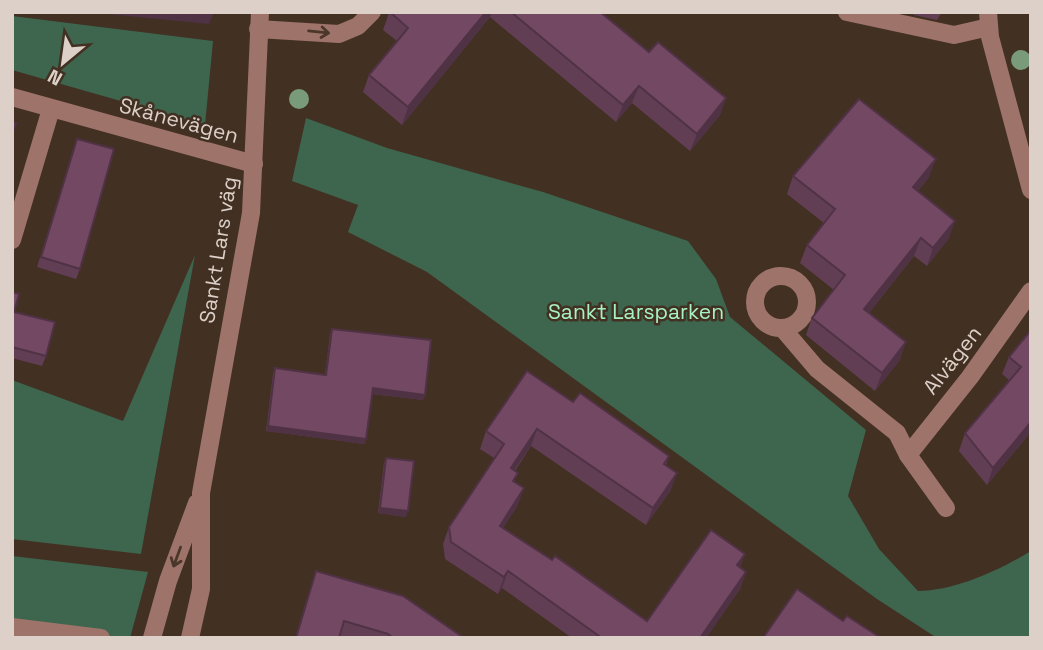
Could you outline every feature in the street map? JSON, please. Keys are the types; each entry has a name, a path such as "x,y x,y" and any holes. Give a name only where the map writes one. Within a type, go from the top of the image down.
{"street":[{"path":"259,20 339,34 358,26 372,12"},
{"path":"847,12 954,36 988,20 1027,160 1031,190"},
{"name":"Sankt Lars väg","path":"190,638 201,589 201,493 251,213 259,20"},
{"name":"Skånevägen","path":"12,97 254,164"},
{"path":"12,240 51,109"},
{"name":"Alvägen","path":"908,455 970,377 1031,291"},
{"path":"783,329 817,369 898,433 908,455 946,508"},
{"name":"Sankt Lars väg","path":"152,638 168,581 201,493"},
{"path":"12,627 101,638"}],"green space":[{"path":"12,16 213,41 205,125 12,70"},
{"name":"Sankt Larsparken","path":"306,118 387,148 543,192 688,241 716,279 730,317 866,430 848,496 879,549 918,591 947,587 977,578 1031,551 1031,638 937,638 877,599 427,272 348,232 358,205 292,181"},
{"path":"195,255 141,554 12,539 12,380 123,421"},
{"path":"12,556 148,572 130,638 12,638"}],"building":[{"path":"390,12 486,12 408,107 369,75 408,28"},
{"path":"511,12 600,12 649,52 658,42 726,98 697,134 639,86 623,105"},
{"path":"859,99 936,159 913,187 955,221 933,248 921,238 864,309 906,342 882,373 812,318 845,275 807,245 835,209 793,176"},
{"path":"77,139 114,149 80,269 41,257"},
{"path":"12,292 19,294 14,312 55,322 46,356 12,347"},
{"path":"332,329 431,340 425,395 373,388 366,439 268,426 275,368 326,375"},
{"path":"1031,330 1031,422 993,468 965,433 1021,367 1009,357"},
{"path":"527,371 573,402 580,393 669,456 664,464 677,473 653,508 537,429 511,468 518,473 513,481 524,488 500,526 552,560 555,556 647,621 711,530 745,554 737,565 746,572 700,638 598,638 599,636 508,571 504,577 451,542 449,527 504,444 486,431"},
{"path":"386,458 414,461 408,511 380,508"},
{"path":"316,571 403,596 464,638 393,638 388,634 344,621 339,638 296,638"},
{"path":"797,589 843,621 847,616 881,638 763,638"}]}
